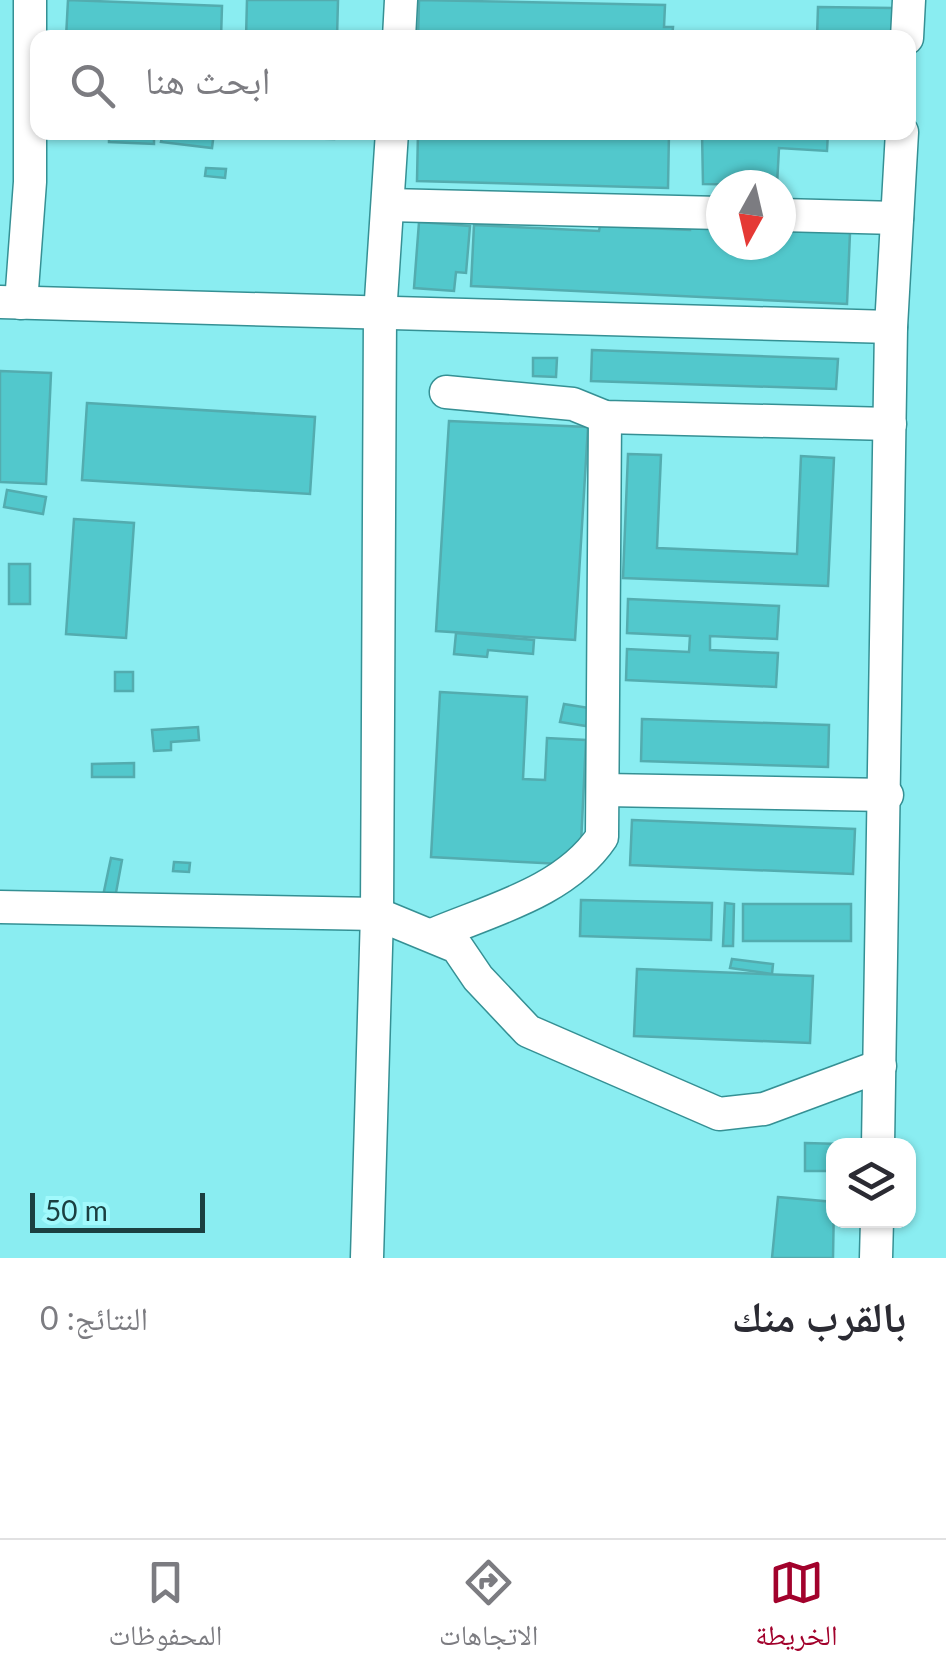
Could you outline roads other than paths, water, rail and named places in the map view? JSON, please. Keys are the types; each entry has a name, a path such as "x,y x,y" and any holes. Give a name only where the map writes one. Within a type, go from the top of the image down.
{"lane":[{"path":"30,0 30,182 10,302 891,327"},
{"path":"399,30 401,0"},
{"path":"908,30 910,0"},
{"path":"367,1258 377,914 380,315 392,140"},
{"path":"878,1138 887,795 891,327 902,140"},
{"path":"388,205 706,213"},
{"path":"796,215 897,218"},
{"path":"446,392 573,404 605,418 890,424"},
{"path":"432,935 557,882 589,856 602,837 605,418"},
{"path":"604,790 887,795"},
{"path":"0,908 377,914 457,948 478,978 528,1031 719,1114 764,1109 880,1066"},
{"path":"876,1228 876,1258"}]}
